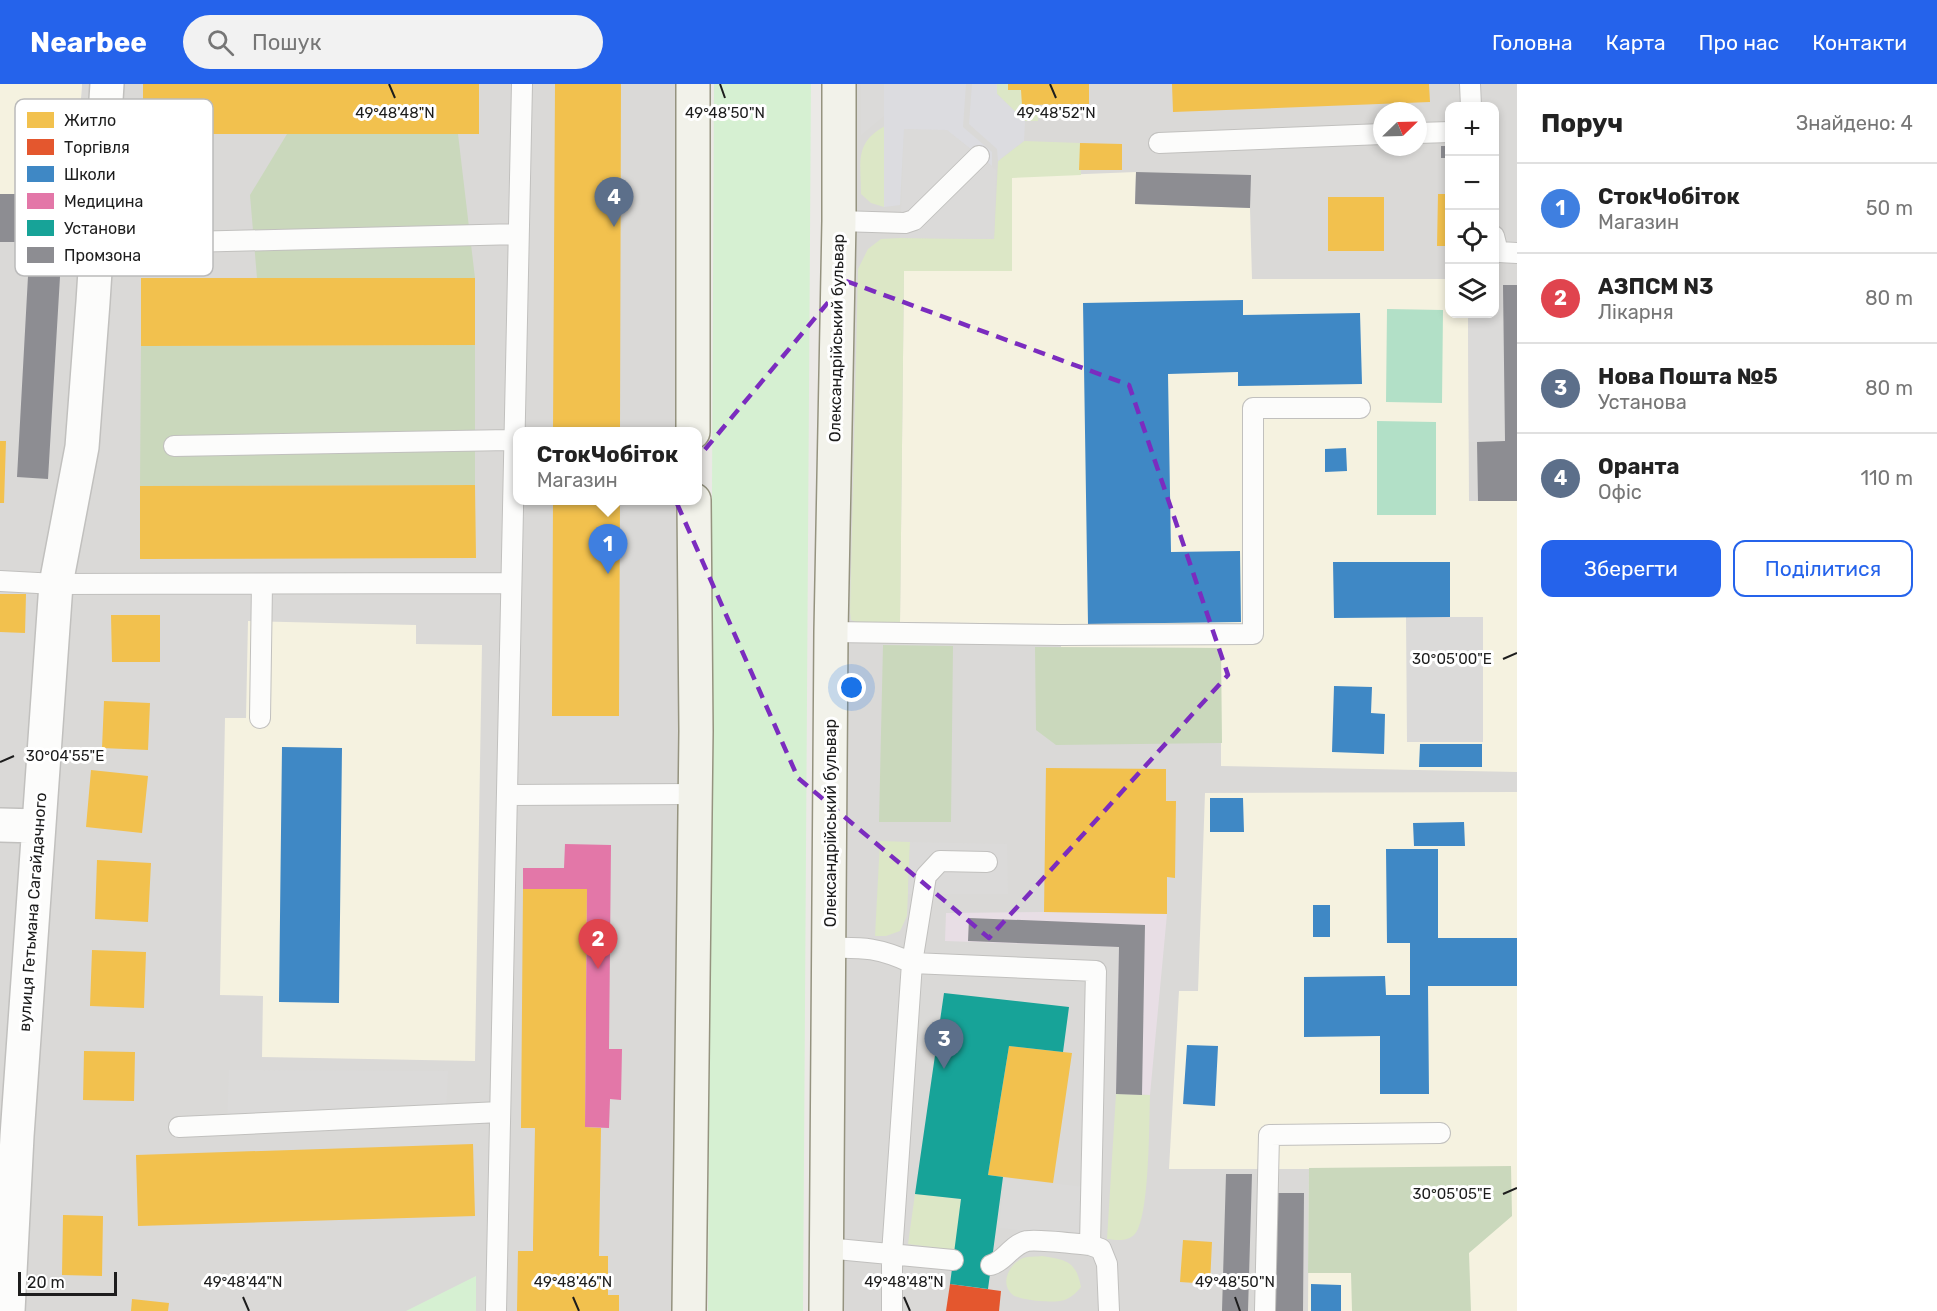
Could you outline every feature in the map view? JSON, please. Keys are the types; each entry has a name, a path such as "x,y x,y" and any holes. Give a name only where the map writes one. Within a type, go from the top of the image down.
{"main road":[{"path":"693,84 693,427"},
{"name":"Олександрійський бульвар","path":"826,1311 831,632 839,221 839,84"},
{"path":"689,1311 695,794 694,505"}],"street":[{"name":"вулиця Гетьмана Сагайдачного","path":"106,99 107,84"},
{"name":"вулиця Гетьмана Сагайдачного","path":"8,1311 16,1136 56,584 82,447 95,276"},
{"path":"0,825 38,826"}],"lane":[{"path":"514,427 522,84"},
{"path":"1470,84 1471,102"},
{"path":"1427,133 1445,132"},
{"path":"1159,143 1373,134"},
{"path":"839,221 905,223 914,220 979,156"},
{"path":"213,241 519,234"},
{"path":"1499,252 1517,253"},
{"path":"831,632 1061,635 1253,634 1252,408 1359,408"},
{"path":"174,446 513,441"},
{"path":"496,1311 513,488"},
{"path":"0,581 56,584 511,583"},
{"path":"260,718 262,584"},
{"path":"507,795 695,794"},
{"path":"892,1311 892,1254 912,963 926,876 939,861 987,862"},
{"path":"829,948 865,947 890,952 912,963 1096,971 1090,1245"},
{"path":"178,1127 500,1112"},
{"path":"1265,1311 1269,1135 1440,1134"},
{"path":"991,1264 1000,1262 1010,1250 1026,1241 1090,1245 1101,1249 1107,1264 1109,1311"},
{"path":"826,1248 953,1260"}],"highlighted area":[{"path":"846,281 1129,385 1228,675 989,938 798,778 671,490"}],"shaded area":[{"path":"0,84 82,84 81,99 15,99 15,242 0,242"},
{"path":"82,84 693,84 693,427 513,427 513,505 694,505 689,1311 0,1311 0,242 15,242 15,276 213,276 213,99 81,99"},
{"path":"839,84 1517,84 1517,1311 828,1311"},
{"path":"861,84 884,84 885,115 861,135"},
{"path":"884,84 966,84 963,127 992,152 992,166 947,130 904,129 900,205 884,207"},
{"path":"972,84 997,84 997,94 1025,121 1024,141 998,161 997,149 969,124"},
{"path":"904,129 947,130 996,170 994,239 900,238"},
{"path":"1136,172 1135,204 1250,208 1252,279 1445,279 1445,318 1468,318 1469,501 1517,501 1517,772 1221,766 1221,648 1061,647 1060,624 900,622 904,270 1012,270 1012,177"},
{"path":"1499,285 1503,285 1505,441 1469,442 1468,318 1499,318"},
{"path":"1406,617 1483,617 1483,742 1407,742"},
{"path":"248,621 416,625 416,644 482,645 475,1061 262,1057 263,996 220,995 225,718 246,718"},
{"path":"1517,792 1517,1311 1308,1311 1309,1169 1169,1169 1179,991 1198,991 1205,793"},
{"path":"910,842 1007,844 1008,894 908,894"},
{"path":"946,913 1167,914 1150,1095 1116,1094 1119,947 945,941"},
{"path":"229,1070 448,1071 446,1114 227,1124"},
{"path":"1004,1178 1085,1187 1080,1237 999,1228"}],"green space":[{"path":"714,84 811,84 803,1311 708,1311"},
{"path":"997,84 1008,84 1008,90 1021,90 1022,104 1038,105 1038,121 1025,121 997,94"},
{"path":"885,126 884,207 871,203 861,194 860,163 861,154 868,139"},
{"path":"287,134 458,134 475,278 257,278 250,195"},
{"path":"1024,141 1080,143 1081,175 1012,178 1012,271 904,271 900,622 859,623 851,620 850,612 858,269 868,249 881,239 994,239 998,161"},
{"path":"1387,309 1443,310 1442,403 1386,402"},
{"path":"475,345 475,485 140,486 141,346"},
{"path":"1377,421 1436,422 1436,515 1377,515"},
{"path":"883,645 953,646 951,822 879,822"},
{"path":"1035,647 1221,648 1222,743 1056,745 1036,730"},
{"path":"880,841 910,842 907,916 900,931 886,936 875,936"},
{"path":"1116,1094 1150,1095 1148,1169 1143,1211 1134,1235 1121,1240 1107,1239"},
{"path":"1511,1166 1512,1216 1469,1253 1471,1311 1352,1311 1351,1273 1308,1273 1309,1168"},
{"path":"915,1194 961,1199 955,1250 908,1244"},
{"path":"1042,1256 1063,1260 1073,1266 1081,1287 1073,1295 1062,1301 1040,1301 1017,1297 1009,1290 1006,1280 1010,1269 1025,1257"},
{"path":"476,1276 476,1311 406,1311"}],"building: Житло":[{"path":"143,84 479,84 479,134 213,134 213,99 143,99"},
{"path":"555,84 621,84 620,427 553,427"},
{"path":"1008,84 1089,84 1089,104 1022,105 1021,90 1008,90"},
{"path":"1172,84 1429,84 1430,102 1373,102 1373,104 1173,112"},
{"path":"1080,143 1122,144 1122,170 1079,170"},
{"path":"1438,194 1445,194 1445,246 1437,246"},
{"path":"1328,197 1384,197 1384,251 1328,251"},
{"path":"141,278 475,278 475,345 141,346"},
{"path":"0,441 6,441 4,503 0,503"},
{"path":"475,485 476,558 140,559 140,486"},
{"path":"553,505 620,505 619,716 552,716"},
{"path":"0,594 26,594 25,633 0,632"},
{"path":"111,615 160,615 160,662 112,662"},
{"path":"104,701 150,703 148,750 102,748"},
{"path":"1046,768 1166,769 1166,801 1176,801 1175,878 1167,877 1167,914 1044,912"},
{"path":"91,770 148,776 142,833 86,827"},
{"path":"97,860 151,863 148,922 95,919"},
{"path":"523,889 587,889 585,1127 601,1128 599,1256 608,1256 608,1295 619,1295 619,1311 517,1311 518,1251 533,1251 535,1128 521,1128"},
{"path":"92,950 146,952 144,1008 90,1006"},
{"path":"1009,1046 1072,1053 1053,1183 988,1175"},
{"path":"84,1051 135,1052 134,1101 83,1100"},
{"path":"473,1144 475,1216 138,1226 136,1155"},
{"path":"63,1215 103,1216 102,1276 62,1275"},
{"path":"1183,1240 1212,1242 1210,1284 1180,1282"},
{"path":"132,1299 169,1303 168,1311 131,1311"}],"building: Торгівля":[{"path":"950,1284 1001,1291 999,1311 946,1311"}],"building: Школи":[{"path":"1243,300 1243,315 1360,313 1362,384 1238,386 1238,372 1168,374 1171,552 1240,551 1241,622 1088,624 1083,303"},
{"path":"1346,448 1347,471 1325,472 1325,449"},
{"path":"1333,562 1450,562 1450,617 1334,618"},
{"path":"1334,686 1372,687 1371,713 1385,714 1384,754 1332,752"},
{"path":"1420,744 1482,744 1482,767 1419,767"},
{"path":"282,747 342,748 339,1003 279,1002"},
{"path":"1210,798 1243,798 1244,832 1210,832"},
{"path":"1464,822 1465,846 1414,846 1413,823"},
{"path":"1386,849 1438,849 1438,938 1517,938 1517,986 1428,986 1429,1094 1380,1094 1380,1036 1304,1037 1304,977 1385,976 1386,995 1410,995 1410,943 1387,943"},
{"path":"1313,905 1330,905 1330,937 1313,937"},
{"path":"1187,1045 1218,1046 1215,1106 1183,1104"},
{"path":"1311,1284 1341,1285 1341,1311 1311,1311"}],"building: Медицина":[{"path":"565,844 611,845 609,1049 622,1049 621,1100 610,1099 609,1128 585,1127 587,889 523,889 523,868 564,868"}],"building: Установи":[{"path":"944,993 1069,1007 1063,1052 1009,1046 988,1175 1003,1177 988,1289 950,1284 961,1199 915,1194"}],"building: Промзона":[{"path":"1441,146 1445,146 1445,158 1441,158"},
{"path":"1136,172 1251,175 1250,208 1135,204"},
{"path":"0,194 15,194 15,242 0,242"},
{"path":"28,276 60,276 48,479 17,477"},
{"path":"1503,285 1517,285 1517,501 1478,501 1477,442 1505,441"},
{"path":"969,918 1145,925 1142,1095 1116,1094 1119,947 968,941"},
{"path":"1226,1174 1252,1174 1248,1311 1222,1311"},
{"path":"1275,1193 1304,1193 1303,1311 1274,1311"}],"place":[{"name":"Оранта","path":"614,227"},
{"name":"СтокЧобіток","path":"608,574"},
{"name":"АЗПСМ N3","path":"598,969"},
{"name":"Нова Пошта №5","path":"944,1069"}]}
